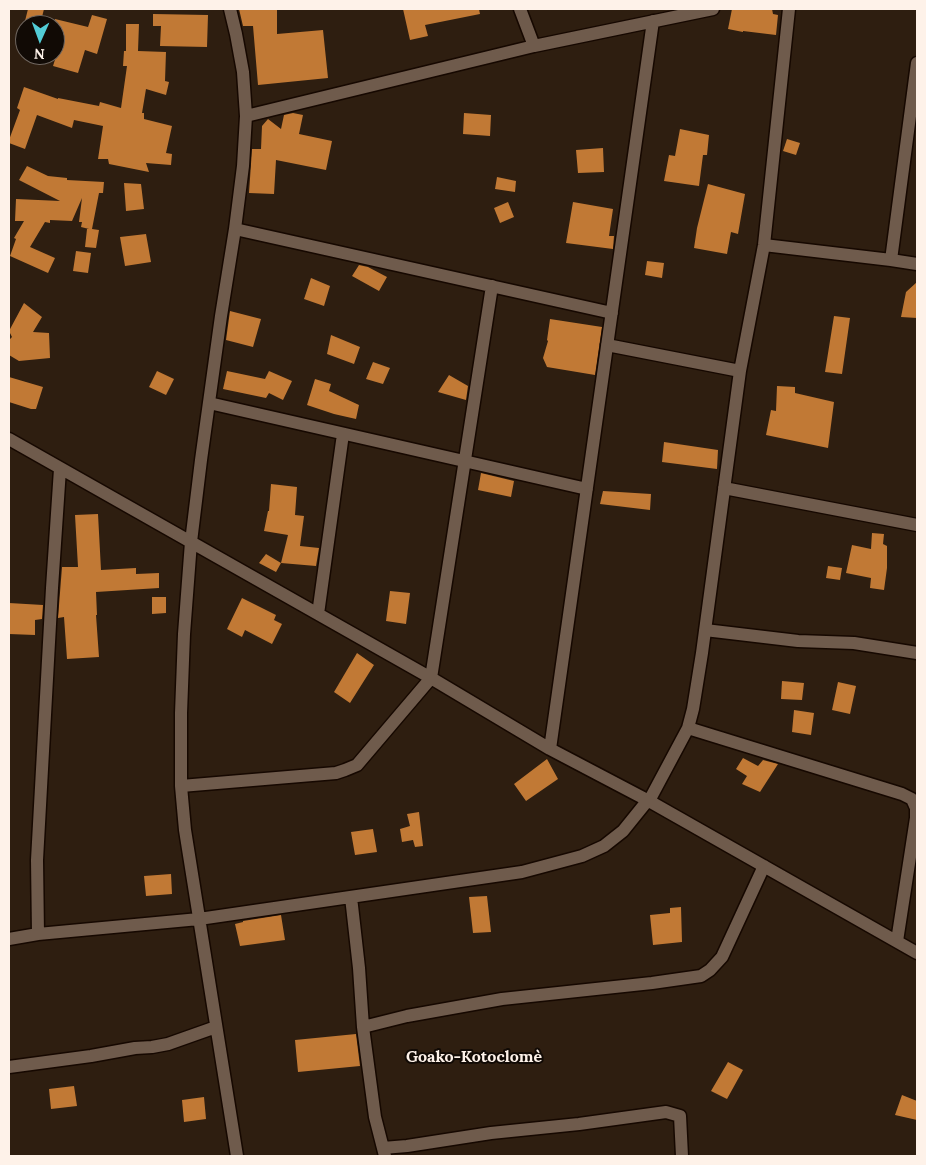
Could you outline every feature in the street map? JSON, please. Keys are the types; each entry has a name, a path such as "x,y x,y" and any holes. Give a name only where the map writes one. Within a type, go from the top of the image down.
{"street":[{"path":"230,9 243,72 246,116 243,166 200,460 191,542 184,634 181,786 185,830 237,1156"},
{"path":"520,9 534,46"},
{"path":"246,116 534,46 713,9"},
{"path":"9,939 38,934 199,919 522,872 582,856 604,846 623,831 648,801 688,728 693,709 740,371 764,245 789,9"},
{"path":"550,749 653,21"},
{"path":"891,260 917,63"},
{"path":"235,229 612,313"},
{"path":"764,245 917,264"},
{"path":"181,786 336,773 357,765 431,678 492,286"},
{"path":"607,345 740,371"},
{"path":"209,403 587,489"},
{"path":"318,614 343,434"},
{"path":"9,439 431,678 550,749 648,801 917,953"},
{"path":"38,934 37,860 60,468"},
{"path":"724,488 917,526"},
{"path":"705,630 798,641 854,642 917,653"},
{"path":"688,728 902,794 912,799 917,806 916,818 897,941"},
{"path":"363,1027 407,1016 502,999 701,976 710,970 722,957 764,866"},
{"path":"350,897 359,968 363,1027 376,1117 384,1152 407,1146 491,1134 666,1112 680,1116 682,1156"},
{"path":"9,1067 135,1048 152,1048 216,1027"}],"building":[{"path":"28,9 44,9 42,15 26,15"},
{"path":"239,9 277,9 277,34 323,30 328,78 258,85 253,26 243,26"},
{"path":"403,9 479,9 480,14 425,25 428,36 410,40"},
{"path":"732,9 772,9 773,14 778,15 776,35 728,29"},
{"path":"153,14 208,15 207,47 160,46 161,26 153,26"},
{"path":"92,15 107,19 97,54 85,50 78,73 53,66 65,65 65,21 88,27"},
{"path":"126,24 139,24 138,51 166,52 165,81 169,82 166,95 146,89 142,113 144,113 144,119 172,126 166,153 172,154 171,165 146,163 149,172 109,164 108,159 98,159 103,126 74,120 72,128 37,115 25,149 9,143 20,110 17,108 24,87 58,99 99,106 100,102 121,108 127,66 123,66 124,51 126,51"},
{"path":"293,113 303,115 299,134 332,141 326,170 276,160 274,194 249,193 252,149 261,149 262,126 268,119 281,129 284,115"},
{"path":"464,113 491,115 490,136 463,134"},
{"path":"680,129 709,135 707,155 703,155 699,186 664,181 669,155 675,156"},
{"path":"787,139 800,143 796,155 783,151"},
{"path":"603,148 604,172 578,173 576,150"},
{"path":"27,166 48,176 67,178 67,180 104,182 103,193 99,193 92,229 99,230 96,248 85,247 87,229 89,229 81,227 82,222 79,222 82,198 72,221 50,220 50,223 45,222 30,247 55,258 48,273 10,256 16,239 14,238 24,221 15,221 16,199 60,201 19,180"},
{"path":"497,177 516,181 515,192 495,189"},
{"path":"124,183 141,184 144,209 126,211"},
{"path":"708,184 745,194 738,234 731,232 727,254 694,248"},
{"path":"508,202 514,217 500,223 494,208"},
{"path":"573,202 613,209 609,236 614,236 613,249 566,243"},
{"path":"146,234 151,262 125,266 120,237"},
{"path":"76,251 91,253 88,273 73,271"},
{"path":"647,261 664,263 662,278 645,275"},
{"path":"359,265 368,267 387,277 379,291 352,276"},
{"path":"311,278 330,286 324,306 304,299"},
{"path":"917,282 917,318 901,317 906,292"},
{"path":"24,303 42,317 33,332 49,333 50,358 19,361 9,355 9,340 12,337 9,331"},
{"path":"230,311 261,319 253,347 226,340"},
{"path":"834,316 850,318 842,374 825,372"},
{"path":"550,319 602,327 595,375 547,367 543,358 548,341"},
{"path":"331,335 360,347 354,364 327,354"},
{"path":"373,362 390,368 383,384 366,379"},
{"path":"157,371 174,379 166,395 149,387"},
{"path":"227,371 265,379 269,371 292,381 283,400 269,393 266,398 223,389"},
{"path":"449,375 468,386 466,400 438,392"},
{"path":"9,377 43,387 36,409 9,402"},
{"path":"315,379 331,384 329,391 359,405 356,419 307,405"},
{"path":"777,386 795,387 795,393 834,402 828,448 766,435 771,410 776,411"},
{"path":"664,442 718,450 717,469 662,462"},
{"path":"481,473 514,481 511,497 478,490"},
{"path":"271,484 297,487 295,515 304,516 300,546 319,548 316,566 281,563 288,535 264,531 269,511"},
{"path":"603,491 651,494 650,510 600,504"},
{"path":"98,514 101,570 136,568 136,574 159,573 159,588 96,592 99,657 67,659 64,617 58,618 62,567 78,567 75,515"},
{"path":"872,533 884,534 883,544 887,546 884,590 870,588 871,578 846,573 852,545 871,549"},
{"path":"266,554 281,563 276,572 259,563"},
{"path":"828,566 842,568 840,580 826,578"},
{"path":"390,591 410,593 406,624 386,621"},
{"path":"152,597 166,597 166,613 152,614"},
{"path":"242,598 276,615 274,620 282,624 272,644 245,630 242,637 227,629"},
{"path":"9,603 43,605 42,619 35,620 35,635 9,634"},
{"path":"357,653 374,665 350,703 334,692"},
{"path":"782,681 804,683 802,700 781,699"},
{"path":"838,682 856,686 850,714 832,710"},
{"path":"794,710 814,713 811,735 792,732"},
{"path":"743,758 758,766 763,760 778,764 760,792 742,784 747,776 736,769"},
{"path":"547,759 558,779 526,801 514,784"},
{"path":"419,812 423,846 415,847 413,840 402,842 400,829 410,826 407,814"},
{"path":"373,829 377,852 355,855 351,832"},
{"path":"171,874 172,894 146,896 144,876"},
{"path":"487,896 491,932 473,933 469,897"},
{"path":"681,907 682,942 653,945 650,915 670,913 670,908"},
{"path":"281,915 285,940 240,946 235,924"},
{"path":"356,1034 360,1066 298,1072 295,1040"},
{"path":"728,1062 743,1070 727,1099 711,1091"},
{"path":"74,1086 77,1106 51,1109 49,1089"},
{"path":"902,1095 917,1101 917,1120 895,1115"},
{"path":"204,1097 206,1119 184,1122 182,1100"}],"district":[{"name":"Goako-Kotoclomè","path":"474,1057"}]}
